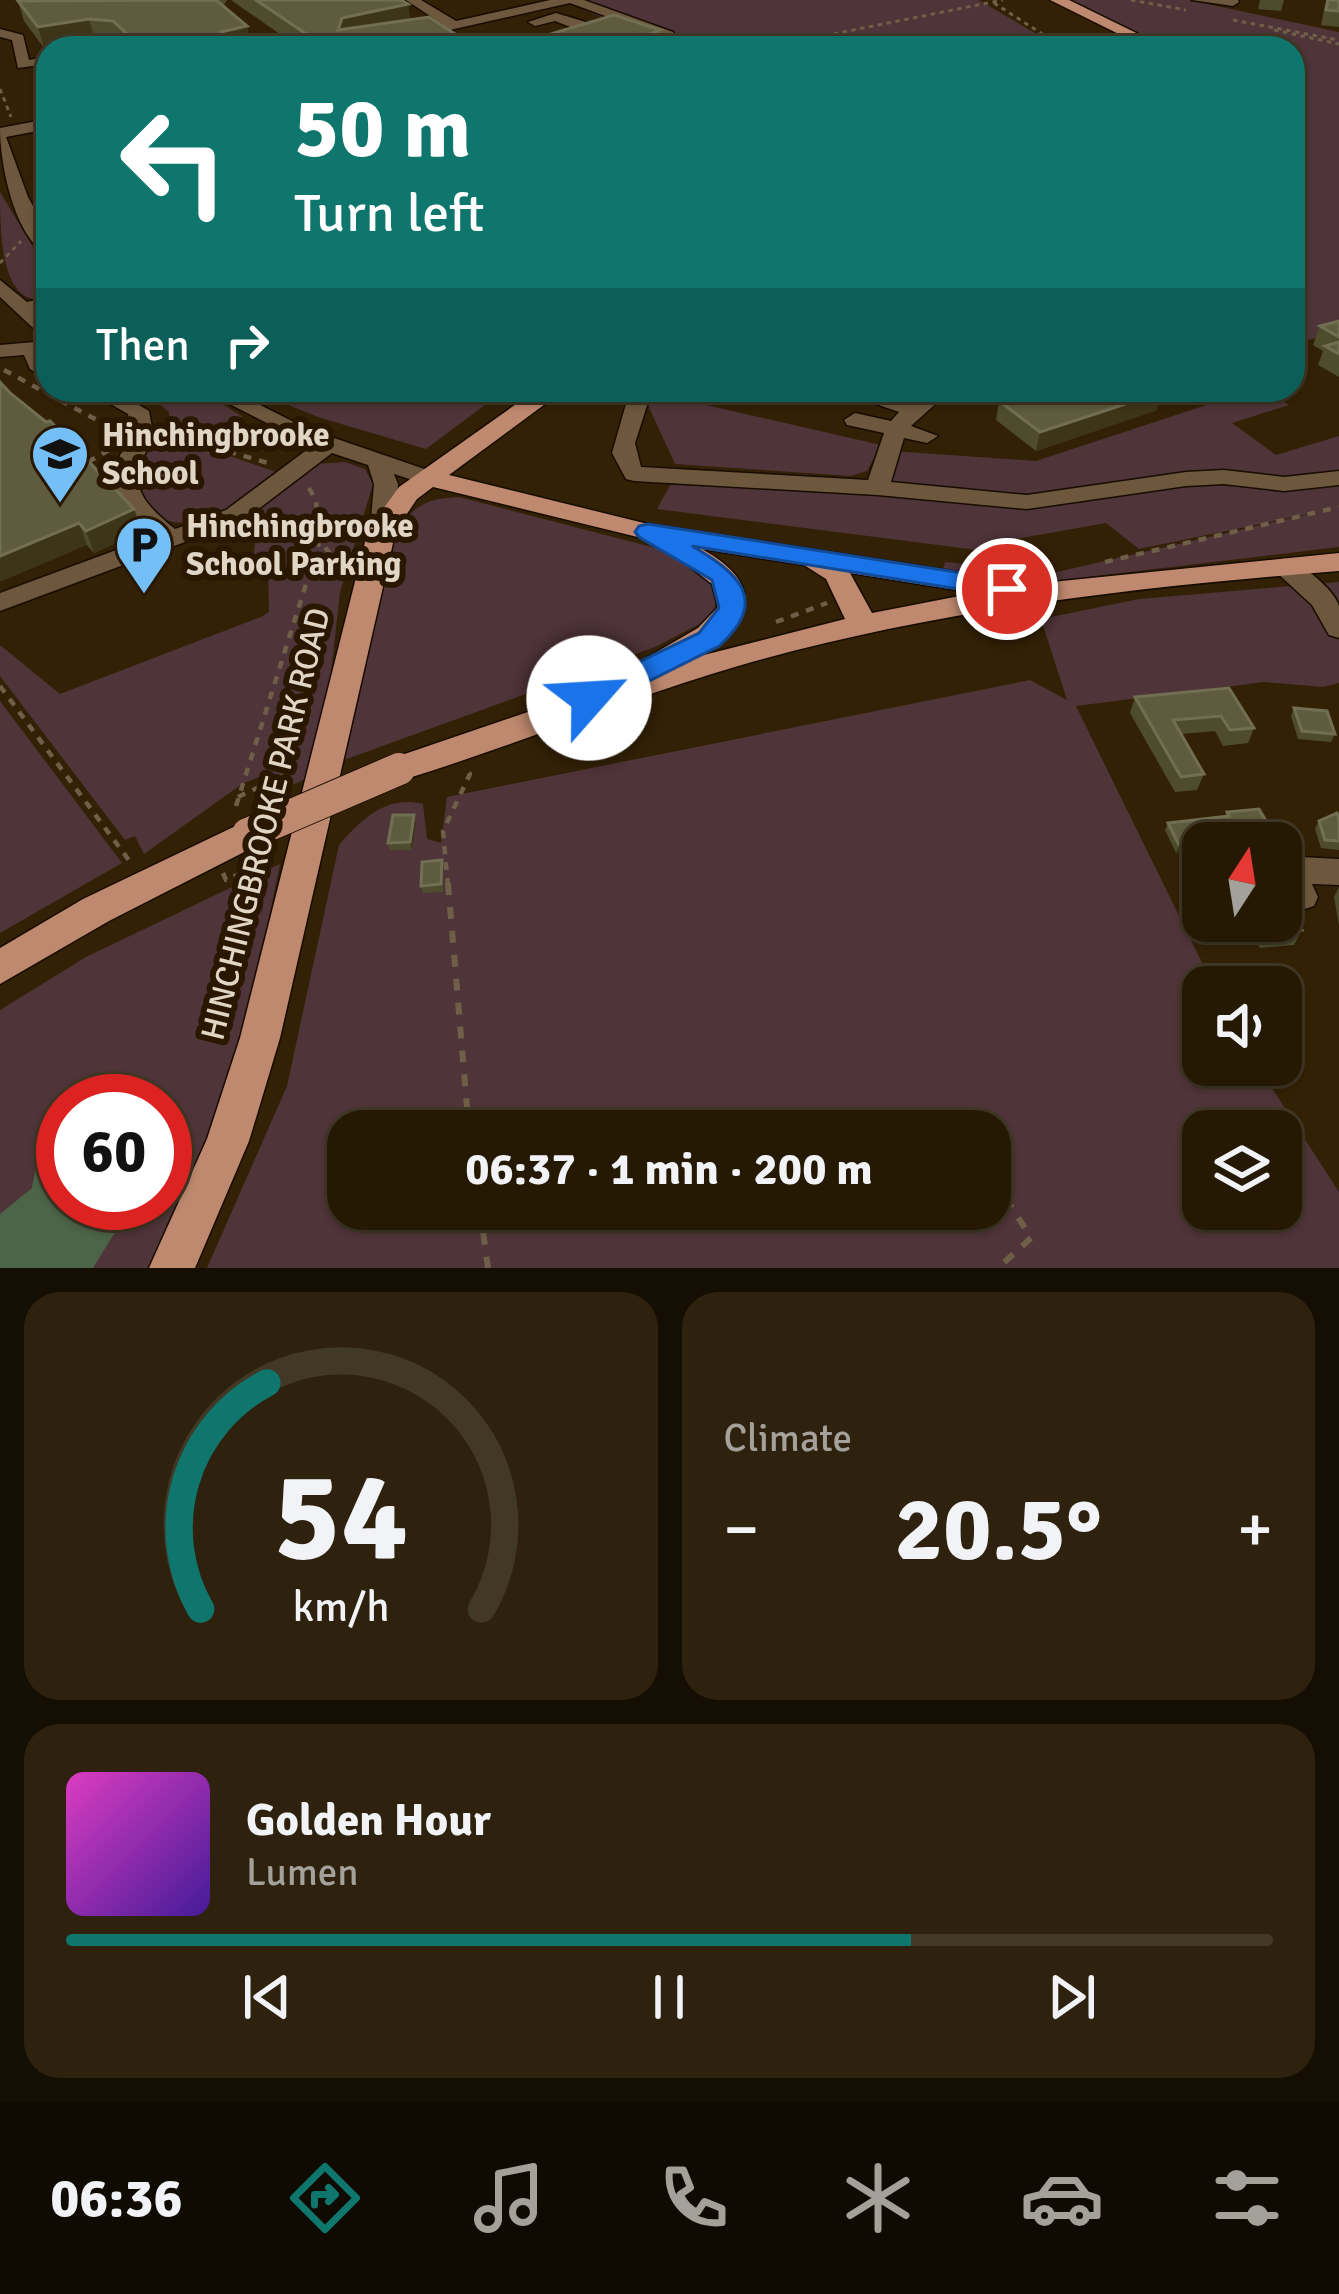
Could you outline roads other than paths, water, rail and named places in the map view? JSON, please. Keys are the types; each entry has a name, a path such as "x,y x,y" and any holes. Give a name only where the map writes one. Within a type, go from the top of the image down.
{"main road":[{"path":"1034,0 1107,36"},
{"path":"1057,0 1134,36"},
{"name":"HINCHINGBROOKE PARK ROAD","path":"172,1268 227,1141 260,1038 382,530 408,493 535,402"},
{"path":"428,478 648,532 1041,594"},
{"path":"589,698 709,640 723,627 732,608 723,574 648,532"},
{"path":"813,559 837,574 853,611"},
{"path":"0,968 96,910 248,834 400,769 589,698 853,611 1339,562"}],"street":[{"path":"403,36 570,0 668,36"},
{"path":"417,3 455,26"},
{"path":"1199,7 1233,3"},
{"path":"489,20 508,30 556,16 584,26 584,34 577,36"},
{"path":"539,36 574,23"},
{"path":"0,32 18,38 23,65 36,63"},
{"path":"36,127 0,136 4,166 36,217"},
{"path":"0,286 23,309 36,331"},
{"path":"23,309 36,306"},
{"path":"0,350 36,344"},
{"path":"122,402 138,410 128,442 132,454 123,488 129,501 174,540"},
{"path":"236,402 328,445 428,478"},
{"path":"637,402 621,450 634,474 878,488 991,502 1027,502 1186,479 1224,477 1284,484 1339,478"},
{"path":"891,402 912,410"},
{"path":"878,488 882,455 894,429 923,402"},
{"path":"855,420 927,436"},
{"path":"0,602 235,515 328,445"},
{"path":"378,461 386,484 382,530"},
{"path":"1285,566 1322,600 1339,629"},
{"path":"1302,877 1339,872"}],"place":[{"name":"Hinchingbrooke School","path":"60,505"},
{"name":"Hinchingbrooke School Parking","path":"144,596"}]}
